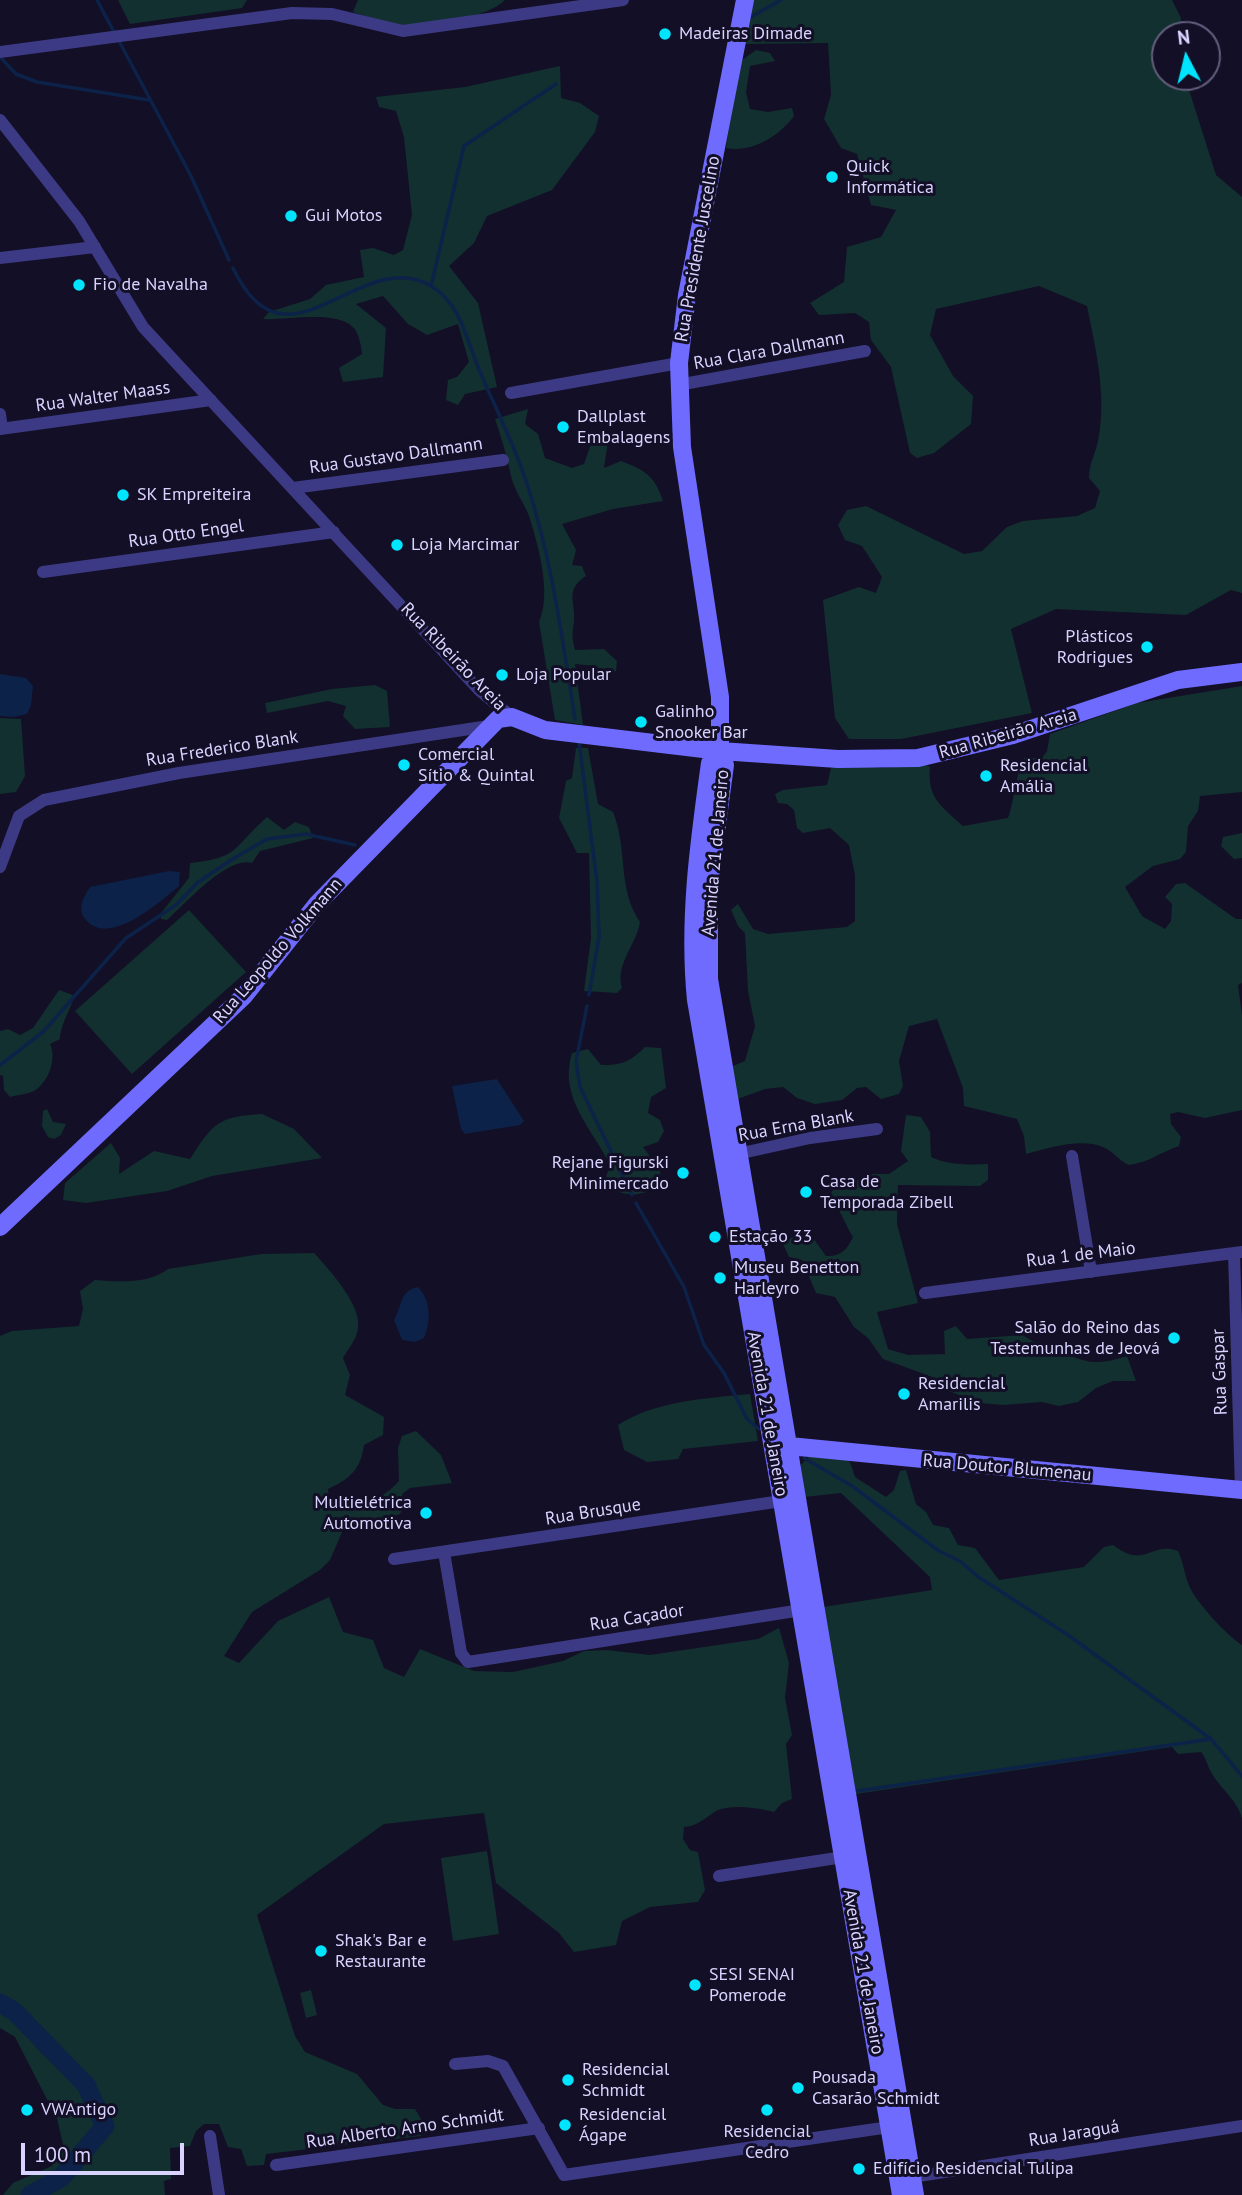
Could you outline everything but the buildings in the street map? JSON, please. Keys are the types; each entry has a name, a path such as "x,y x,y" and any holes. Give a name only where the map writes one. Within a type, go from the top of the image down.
{"street":[{"path":"0,52 292,13 332,14 403,31 623,0"},
{"name":"Rua Presidente Juscelino","path":"720,751 720,697 686,476 678,363 687,295 745,0"},
{"name":"Rua Ribeirão Areia","path":"0,120 67,203 142,327 479,690 516,719 545,730 720,751 838,759 918,758 1013,734 1178,680 1242,672"},
{"path":"0,258 96,247"},
{"name":"Rua Clara Dallmann","path":"678,385 865,351"},
{"path":"511,393 678,363"},
{"name":"Rua Walter Maass","path":"1,429 211,400"},
{"path":"0,414 1,429"},
{"name":"Rua Gustavo Dallmann","path":"293,488 503,460"},
{"name":"Rua Otto Engel","path":"43,572 334,532"},
{"path":"489,726 516,719"},
{"name":"Rua Frederico Blank","path":"0,867 19,816 44,800 165,775 489,726"},
{"name":"Rua Leopoldo Volkmann","path":"0,1227 244,996 317,904 489,726"},
{"name":"Avenida 21 de Janeiro","path":"720,751 710,763 696,863 693,923 730,1155 893,2105 901,2195"},
{"name":"Rua Erna Blank","path":"730,1155 810,1138 877,1129"},
{"path":"1072,1156 1091,1272"},
{"name":"Rua 1 de Maio","path":"925,1293 1238,1253"},
{"name":"Rua Gaspar","path":"1238,1253 1241,1490"},
{"name":"Rua Doutor Blumenau","path":"780,1445 1241,1490"},
{"name":"Rua Brusque","path":"394,1559 789,1500"},
{"name":"Rua Caçador","path":"444,1552 461,1653 465,1660 472,1662 808,1609"},
{"path":"719,1876 850,1856"},
{"path":"455,2064 488,2061 503,2066 564,2175 896,2126"},
{"name":"Avenida 21 de Janeiro","path":"896,2126 915,2195"},
{"name":"Rua Jaraguá","path":"912,2177 1242,2126"},
{"name":"Rua Alberto Arno Schmidt","path":"276,2165 539,2128"},
{"path":"211,2136 219,2195"}],"green space":[{"path":"118,0 247,0 242,8 130,24"},
{"path":"358,0 505,0 496,7 471,17 440,23 400,25 353,12"},
{"path":"754,0 1172,0 1181,21 1151,21 1151,91 1189,91 1216,175 1242,197 1242,593 1231,590 1186,615 1056,609 1011,629 1032,713 901,739 849,739 835,718 823,600 859,587 876,593 882,577 862,546 845,540 838,525 847,510 866,506 964,554 982,551 1007,527 1023,521 1077,516 1095,508 1100,491 1089,478 1098,441 1101,390 1094,340 1087,306 1039,286 936,309 930,335 953,376 973,396 971,424 934,453 917,458 910,453 891,367 871,340 869,322 855,313 819,315 810,303 844,282 847,247 881,237 896,210 871,205 857,154 841,148 824,119 831,95 828,43 743,44"},
{"path":"756,50 770,53 775,61 750,66 746,92 750,109 768,112 792,108 794,116 781,130 764,141 746,148 726,148 738,63"},
{"path":"560,66 561,98 580,103 599,116 595,132 552,190 487,216 474,243 449,266 478,303 497,387 465,394 458,405 446,400 448,380 457,377 469,362 458,324 427,335 408,324 383,296 356,304 386,328 383,377 343,382 339,368 362,354 357,333 350,325 340,320 314,317 263,319 269,312 310,299 326,285 364,277 360,250 373,248 394,255 403,250 412,215 404,137 396,111 379,107 376,97 465,87"},
{"path":"528,409 525,424 538,434 545,458 572,468 584,464 593,438 601,431 608,441 604,468 621,461 637,468 653,480 663,501 613,509 562,524 576,550 572,565 582,566 586,576 575,586 572,597 575,650 604,649 617,661 616,671 605,673 596,666 575,664 583,725 555,720 539,622 544,597 540,555 529,516 512,481 495,419"},
{"path":"375,685 387,691 390,727 355,729 343,716 346,706 328,701 267,713 265,703 332,689"},
{"path":"1242,686 1242,792 1200,796 1198,811 1188,826 1186,852 1180,859 1153,866 1125,887 1142,916 1165,929 1171,921 1172,904 1165,897 1176,884 1185,883 1236,919 1242,919 1242,983 1238,985 1242,1015 1242,1110 1205,1118 1178,1112 1170,1114 1171,1124 1181,1137 1179,1146 1136,1164 1129,1165 1105,1148 1086,1143 1026,1154 1024,1136 1017,1119 964,1106 963,1088 937,1019 909,1026 899,1061 903,1086 899,1094 881,1099 866,1087 857,1088 842,1100 815,1104 797,1098 783,1087 765,1089 735,1100 728,1068 745,1061 755,1026 748,991 745,933 738,926 731,910 738,904 753,929 768,934 847,927 855,921 855,875 849,845 830,828 803,833 797,828 794,810 787,804 778,803 775,794 783,790 827,785 832,764 881,768 926,765 930,767 931,786 937,801 963,826 1008,818 1024,758 1042,758 1047,751 1050,734 1137,703"},
{"path":"0,718 21,719 25,776 16,792 0,794"},
{"path":"576,748 588,748 598,804 613,812 618,826 628,896 640,922 621,971 622,988 617,993 584,991 591,938 589,853 577,853 559,818 566,781 572,778"},
{"path":"267,817 284,830 295,822 309,827 313,838 260,851 252,863 242,863 219,874 167,920 161,919 161,913 189,878 190,863 227,854"},
{"path":"1242,833 1242,858 1234,859 1221,846 1223,837"},
{"path":"189,910 246,972 132,1074 75,1011"},
{"path":"59,990 75,996 63,1024 60,1039 50,1044 53,1056 47,1076 34,1091 10,1097 4,1090 3,1076 0,1075 0,1031 8,1029 20,1035 33,1028"},
{"path":"645,1047 661,1048 666,1088 651,1097 648,1113 660,1120 664,1131 658,1142 643,1147 660,1170 661,1183 642,1193 628,1194 608,1186 606,1177 610,1165 573,1098 569,1069 572,1053 588,1049 601,1065 614,1065 630,1059"},
{"path":"47,1109 53,1122 66,1124 61,1135 54,1139 48,1137 42,1126 43,1111"},
{"path":"262,1114 294,1129 322,1158 212,1176 167,1191 86,1203 63,1200 65,1183 111,1143 120,1158 119,1174 154,1151 190,1159 218,1124 236,1117"},
{"path":"906,1115 921,1117 930,1132 931,1157 951,1163 988,1164 988,1180 980,1186 898,1185 897,1224 918,1303 877,1312 888,1349 908,1355 945,1354 944,1331 956,1326 967,1339 1022,1335 1034,1342 1066,1345 1071,1356 1086,1361 1105,1361 1127,1356 1136,1381 1113,1381 1096,1388 1078,1402 1059,1406 1042,1402 1003,1405 979,1403 949,1391 935,1378 883,1359 868,1338 854,1327 835,1297 816,1293 802,1260 789,1257 783,1244 795,1235 813,1238 826,1256 839,1254 846,1249 853,1237 839,1211 828,1198 836,1185 863,1179 867,1174 889,1174 908,1161 901,1151"},
{"path":"314,1253 343,1288 358,1319 356,1336 343,1358 350,1375 345,1395 384,1417 383,1435 364,1445 360,1461 353,1472 328,1489 329,1501 367,1500 391,1489 399,1481 398,1448 402,1436 416,1431 441,1455 452,1483 410,1488 402,1494 404,1506 400,1514 374,1521 347,1521 330,1560 320,1570 252,1612 224,1656 239,1663 278,1621 329,1597 343,1632 373,1640 384,1668 404,1677 420,1649 474,1671 513,1672 563,1661 584,1651 607,1650 650,1655 758,1639 779,1628 789,1663 785,1698 792,1735 786,1744 792,1799 782,1803 774,1812 746,1807 724,1808 698,1823 684,1827 683,1839 690,1850 698,1852 705,1890 698,1902 650,1907 622,1921 616,1945 574,1952 559,1933 496,1883 484,1813 384,1824 257,1915 295,2036 305,2052 357,2074 383,2105 395,2109 415,2109 421,2119 421,2136 266,2154 264,2165 247,2166 241,2149 228,2147 219,2124 204,2124 196,2131 190,2146 170,2148 171,2179 164,2181 165,2195 3,2195 13,2183 52,2166 63,2144 57,2119 15,2037 0,2028 0,1336 12,1331 79,1326 83,1309 80,1291 95,1280 143,1280 168,1269 261,1254"},
{"path":"750,1394 758,1441 683,1449 678,1459 647,1462 624,1450 618,1425 633,1417 682,1402"},
{"path":"811,1454 842,1457 850,1462 855,1477 886,1497 894,1490 900,1471 906,1470 916,1504 926,1512 933,1525 949,1528 958,1545 975,1548 999,1580 1084,1567 1104,1547 1113,1545 1133,1555 1161,1549 1178,1551 1188,1583 1196,1598 1220,1626 1242,1645 1242,1819 1237,1806 1215,1778 1201,1752 1178,1754 1172,1747 856,1794 823,1607 932,1590 930,1577 841,1493 804,1497 799,1467"},
{"path":"487,1851 499,1934 453,1941 441,1858"},
{"path":"311,1990 317,2015 306,2018 300,1993"}],"water":[{"path":"0,674 26,678 33,686 27,714 0,716"},
{"path":"169,871 180,872 179,886 134,919 108,928 97,927 84,917 81,908 90,887"},
{"path":"497,1079 524,1121 520,1125 465,1134 461,1129 452,1086"},
{"path":"418,1287 425,1298 429,1318 424,1338 415,1342 402,1340 394,1320 405,1295"}],"waterway":[{"path":"97,0 114,32"},
{"path":"749,18 781,0"},
{"path":"119,41 191,176 229,260"},
{"path":"1,58 16,74 37,82 149,100"},
{"path":"431,286 464,146 556,84"},
{"path":"233,268 254,300 277,313 300,313 377,281 404,278 431,286 449,302 461,322 524,475 542,534 575,719"},
{"path":"579,742 597,882 599,937 589,995"},
{"path":"0,1065 43,1032 126,938 176,905 197,883 231,860 267,839 306,834 355,845"},
{"path":"587,1006 576,1061 580,1087 632,1195"},
{"path":"636,1203 684,1287 704,1345 724,1373 747,1419 759,1429"},
{"path":"804,1458 852,1486 939,1551 960,1561 977,1576 1068,1635 1211,1739 1242,1776"},
{"path":"857,1791 1211,1739"},
{"path":"0,2003 14,2011 86,2085 105,2126 61,2178 30,2195"}],"place":[{"name":"Madeiras Dimade","path":"665,34"},
{"name":"Quick Informática","path":"832,177"},
{"name":"Gui Motos","path":"291,216"},
{"name":"Fio de Navalha","path":"79,285"},
{"name":"Dallplast Embalagens","path":"563,427"},
{"name":"SK Empreiteira","path":"123,495"},
{"name":"Loja Marcimar","path":"397,545"},
{"name":"Plásticos Rodrigues","path":"1147,647"},
{"name":"Loja Popular","path":"502,675"},
{"name":"Galinho Snooker Bar","path":"641,722"},
{"name":"Comercial Sítio & Quintal","path":"404,765"},
{"name":"Residencial Amália","path":"986,776"},
{"name":"Rejane Figurski Minimercado","path":"683,1173"},
{"name":"Casa de Temporada Zibell","path":"806,1192"},
{"name":"Estação 33","path":"715,1237"},
{"name":"Museu Benetton Harleyro","path":"720,1278"},
{"name":"Salão do Reino das Testemunhas de Jeová","path":"1174,1338"},
{"name":"Residencial Amarilis","path":"904,1394"},
{"name":"Multielétrica Automotiva","path":"426,1513"},
{"name":"Shak's Bar e Restaurante","path":"321,1951"},
{"name":"SESI SENAI Pomerode","path":"695,1985"},
{"name":"Residencial Schmidt","path":"568,2080"},
{"name":"Pousada Casarão Schmidt","path":"798,2088"},
{"name":"VWAntigo","path":"27,2110"},
{"name":"Residencial Cedro","path":"767,2110"},
{"name":"Residencial Ágape","path":"565,2125"},
{"name":"Edifício Residencial Tulipa","path":"859,2169"}]}
